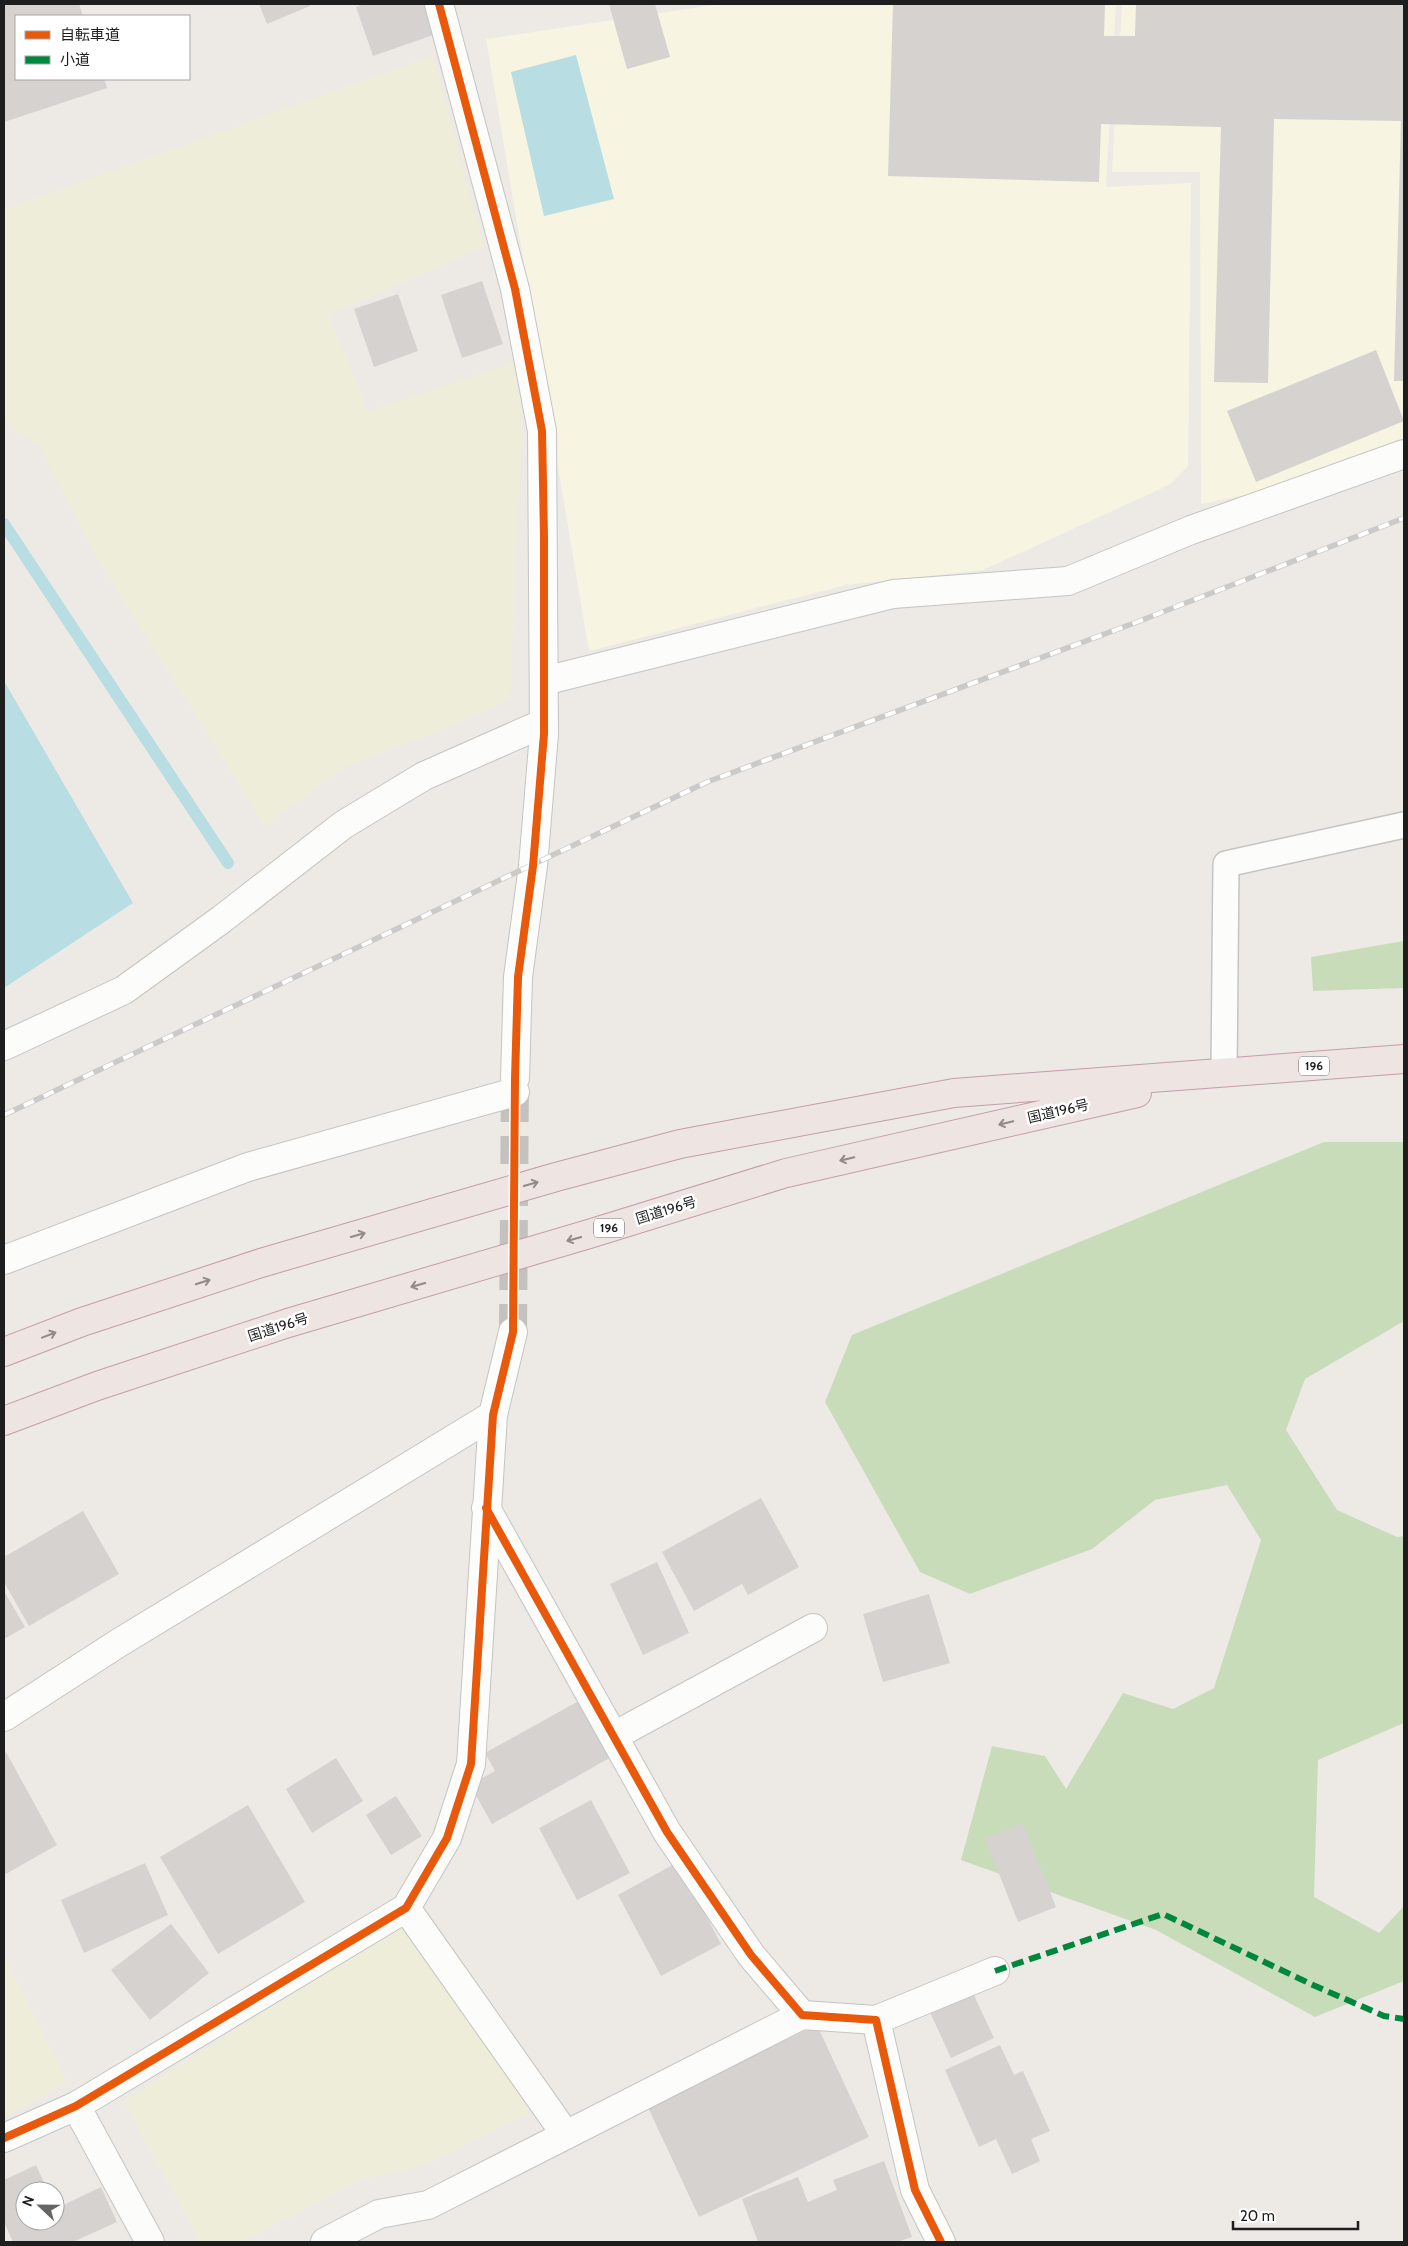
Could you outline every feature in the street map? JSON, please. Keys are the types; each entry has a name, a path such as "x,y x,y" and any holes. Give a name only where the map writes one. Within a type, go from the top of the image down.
{"highway":[{"name":"国道196号","path":"4,1352 82,1322 262,1263 556,1177 680,1144 954,1092 1404,1059"},
{"name":"国道196号","path":"4,1421 97,1386 288,1323 580,1237 786,1173 1224,1073"}],"street":[{"path":"4,1260 248,1167 515,1085 518,978 533,866 544,723 542,431 515,289 439,4"},
{"path":"544,682 893,594 1068,581 1192,530 1404,454"},
{"path":"4,1046 124,990 222,919 343,824 424,776 544,723"},
{"path":"4,2138 76,2106 406,1908 447,1838 471,1764 493,1415 513,1332"},
{"path":"4,1717 117,1644 493,1415"},
{"path":"486,1508 667,1832 751,1955 802,2015"},
{"path":"614,1736 812,1628"},
{"path":"406,1908 566,2135"},
{"path":"325,2242 379,2214 428,2205 802,2015 876,2020 995,1971"},
{"path":"876,2020 915,2190 941,2242"},
{"path":"76,2106 150,2242"}],"lane":[{"path":"1224,1073 1226,864 1404,825"}],"shaded area":[{"path":"721,4 1116,4 1106,187 1191,183 1188,466 1169,485 983,570 846,585 589,651 486,39"},
{"path":"1122,4 1404,4 1404,439 1255,493 1201,504 1200,172 1112,172"}],"green space":[{"path":"433,56 484,247 329,315 368,412 515,363 522,423 510,699 463,721 345,767 265,825 100,563 39,446 4,419 4,210"},
{"path":"1404,941 1404,988 1313,991 1311,957"},
{"path":"1324,1142 1404,1142 1404,1321 1305,1379 1286,1430 1337,1510 1397,1537 1404,1536 1404,1723 1318,1760 1314,1897 1379,1933 1404,1906 1404,1981 1315,2017 1156,1930 961,1860 992,1746 1045,1756 1066,1789 1123,1693 1173,1709 1214,1688 1261,1540 1227,1485 1155,1500 1092,1549 970,1594 920,1572 825,1402 852,1335"},
{"path":"401,1924 531,2112 426,2165 363,2179 242,2242 200,2242 124,2101"},
{"path":"4,1955 68,2082 4,2117"}],"water":[{"path":"576,55 614,199 544,216 511,72"},
{"path":"4,681 133,903 4,988"}],"building":[{"path":"4,4 79,4 83,15 15,15 15,80 104,80 107,88 4,122"},
{"path":"259,4 309,4 310,6 267,24"},
{"path":"364,4 425,4 436,34 373,56 356,7"},
{"path":"609,4 655,4 670,57 627,69"},
{"path":"893,4 1105,4 1104,36 1135,36 1136,4 1404,4 1404,381 1394,381 1401,121 1274,119 1268,383 1214,382 1221,127 1101,124 1099,182 888,176"},
{"path":"482,281 503,344 462,358 441,295"},
{"path":"398,294 418,351 374,367 354,309"},
{"path":"1376,350 1404,421 1256,482 1227,411"},
{"path":"761,1498 799,1567 748,1595 742,1584 694,1611 662,1552"},
{"path":"83,1511 119,1574 29,1626 4,1582 4,1557"},
{"path":"657,1562 689,1633 643,1655 610,1584"},
{"path":"4,1591 25,1627 4,1639"},
{"path":"929,1594 950,1663 883,1682 863,1614"},
{"path":"584,1698 615,1755 492,1824 470,1785 495,1771 485,1753"},
{"path":"6,1752 57,1845 4,1875 4,1754"},
{"path":"336,1758 363,1801 312,1833 286,1789"},
{"path":"396,1796 422,1836 391,1855 366,1815"},
{"path":"591,1800 630,1873 577,1900 539,1828"},
{"path":"248,1805 305,1902 218,1954 160,1857"},
{"path":"1023,1824 1056,1907 1018,1922 985,1838"},
{"path":"678,1862 721,1944 661,1976 618,1895"},
{"path":"145,1863 168,1915 84,1953 61,1900"},
{"path":"171,1924 209,1973 150,2020 111,1970"},
{"path":"972,1991 994,2038 951,2058 929,2010"},
{"path":"817,2025 869,2137 699,2217 647,2105"},
{"path":"1000,2045 1014,2075 1023,2071 1050,2131 1031,2139 1040,2161 1012,2174 996,2139 979,2147 945,2070"},
{"path":"884,2161 912,2237 897,2242 758,2242 742,2199 798,2177 808,2202 837,2190 833,2180"},
{"path":"36,2165 43,2181 15,2181 15,2231 65,2231 65,2204 101,2187 117,2222 73,2242 13,2242 4,2222 4,2180"}],"waterway":[{"path":"4,524 228,863"}],"tunnel":[{"path":"513,1332 515,1078"}],"railway":[{"path":"4,1115 707,782 1137,622 1404,518"}],"marked path":[{"path":"995,1971 1163,1914 1313,1985 1384,2016 1404,2019"}],"cycle path":[{"path":"4,2138 76,2106 406,1908 447,1838 471,1764 493,1415 513,1332 515,1078 518,977 533,866 544,734 544,537 542,431 515,289 439,4"},
{"path":"486,1508 667,1832 751,1955 802,2015 876,2020 915,2190 941,2242"}]}
